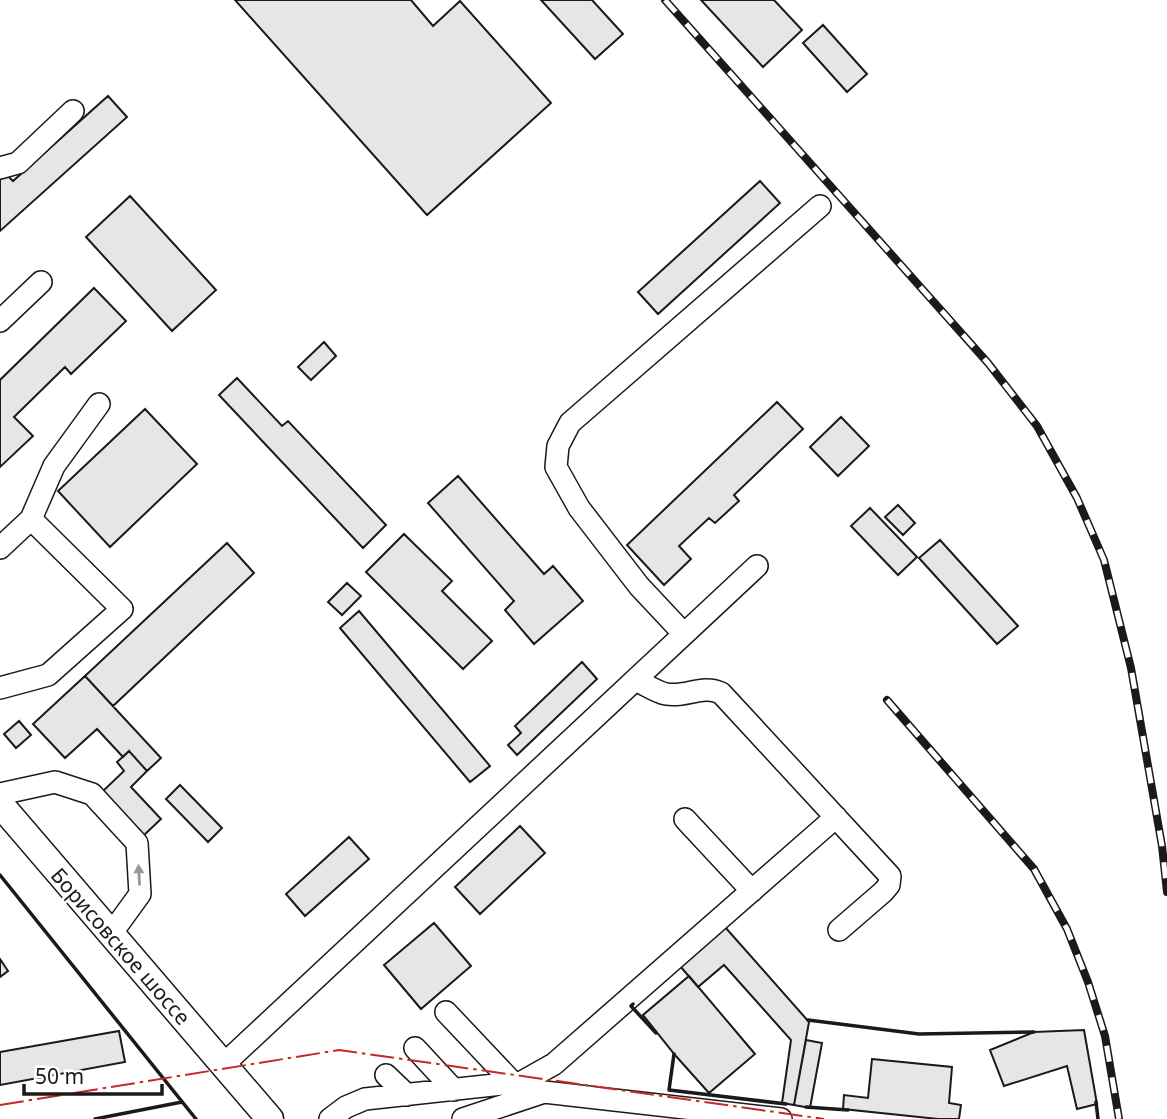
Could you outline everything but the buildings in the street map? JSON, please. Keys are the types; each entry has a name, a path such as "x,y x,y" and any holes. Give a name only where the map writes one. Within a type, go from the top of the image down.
{"main road":[{"name":"Борисовское шоссе","path":"0,804 270,1119"}],"lane":[{"path":"0,167 19,163 73,111"},
{"path":"684,634 639,586 579,508 556,467 558,446 570,423 820,206"},
{"path":"1,319 41,282"},
{"path":"0,548 31,519 54,466 99,404"},
{"path":"0,688 48,675 122,609 31,519"},
{"path":"223,1065 757,566"},
{"path":"635,680 666,694 690,694 712,688 721,693 890,876 889,885 883,892 839,930"},
{"path":"0,794 55,782 92,794 137,843 140,894 111,934"},
{"path":"330,1119 346,1107 365,1099 522,1083 554,1064 836,817"},
{"path":"685,819 752,891"},
{"path":"446,1012 514,1083"},
{"path":"415,1048 454,1090"},
{"path":"386,1075 407,1095"},
{"path":"463,1119 544,1092 781,1119"}],"railway":[{"path":"665,0 988,363 1037,426 1077,498 1104,560 1131,668 1162,846 1167,892"},
{"path":"887,700 1034,869 1067,929 1088,982 1105,1036 1119,1119"}],"wall":[{"path":"0,875 196,1119"},
{"path":"633,1004 631,1006 656,1033"},
{"path":"808,1020 919,1034 1034,1032"},
{"path":"674,1054 669,1090 786,1104"},
{"path":"95,1119 182,1102"},
{"path":"1096,1102 1098,1119"},
{"path":"806,1107 848,1110"}],"power":[{"path":"0,1105 339,1050 824,1119"}]}
